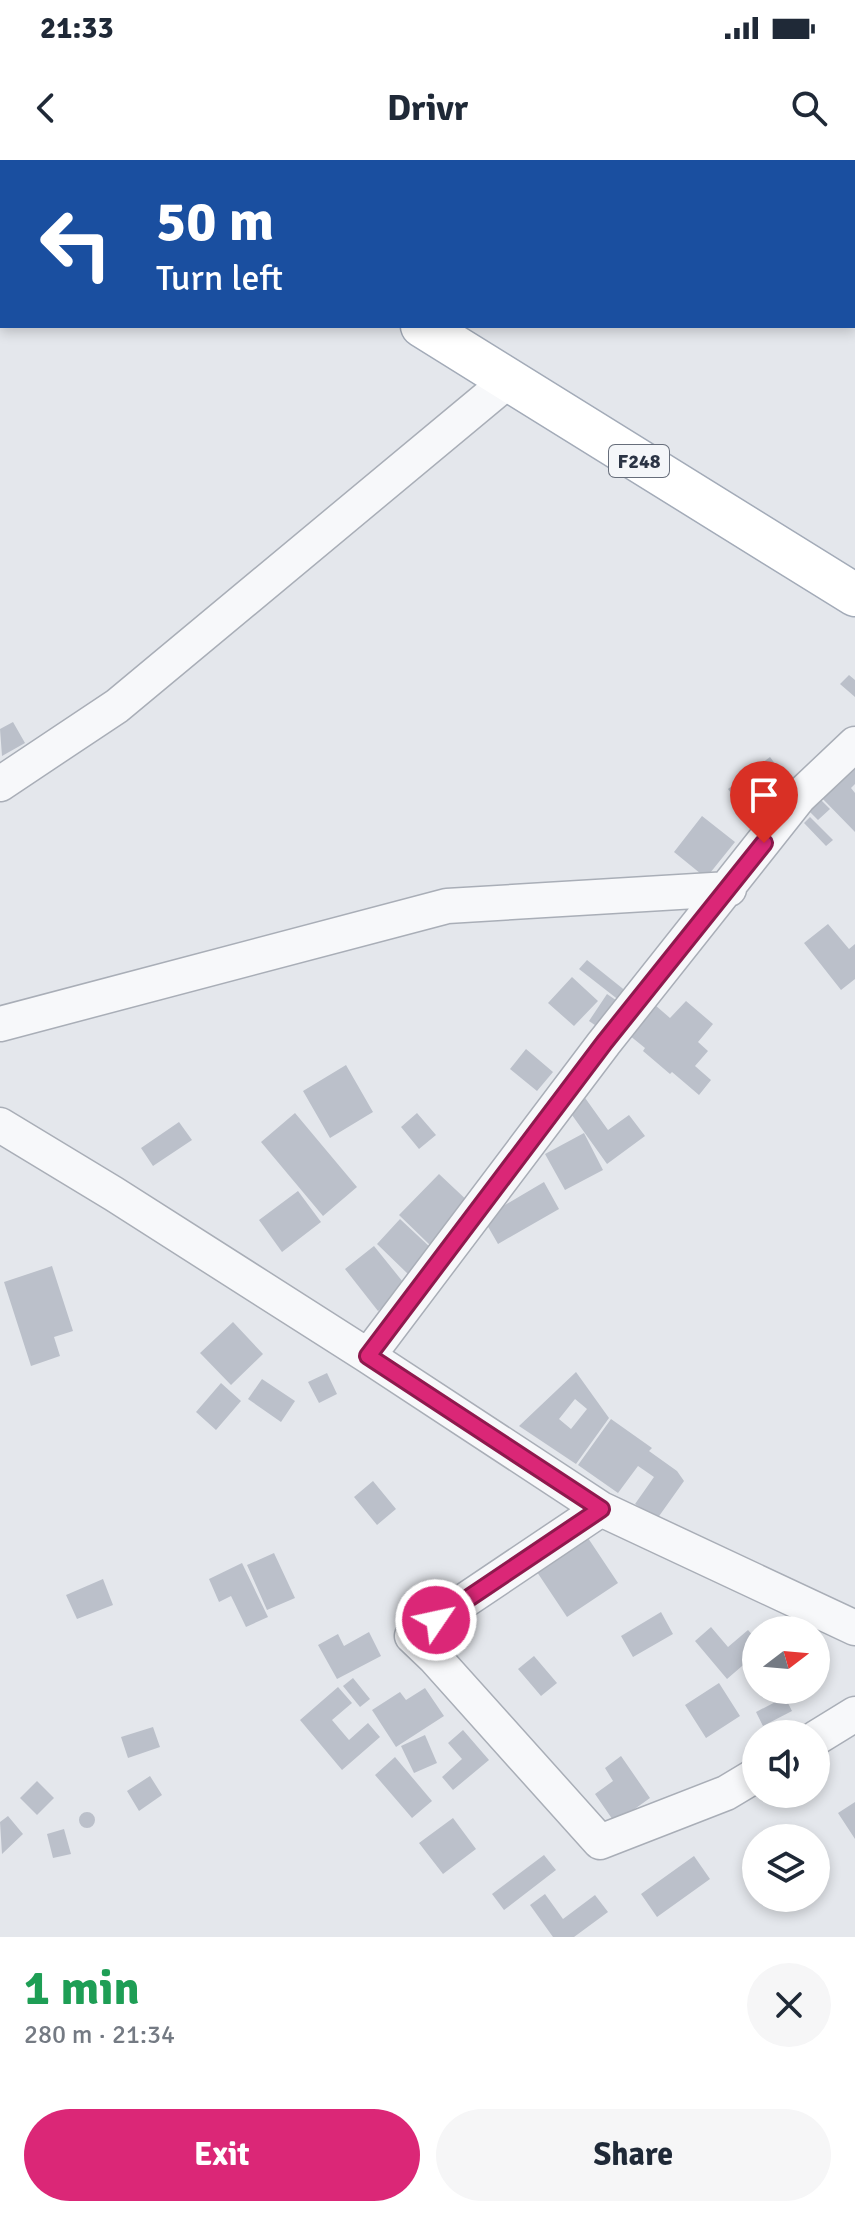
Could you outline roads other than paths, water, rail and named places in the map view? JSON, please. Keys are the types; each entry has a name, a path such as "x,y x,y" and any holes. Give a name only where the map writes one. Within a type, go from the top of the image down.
{"main road":[{"name":"F248","path":"425,328 855,595"}],"street":[{"path":"0,784 117,706 509,380"},
{"path":"368,1356 604,1043 799,797 855,744"},
{"path":"0,1024 447,906 729,889"},
{"path":"0,1125 368,1356 601,1509 855,1628"},
{"path":"601,1509 412,1636 600,1842 726,1793 742,1783"},
{"path":"830,1729 855,1714"}]}
